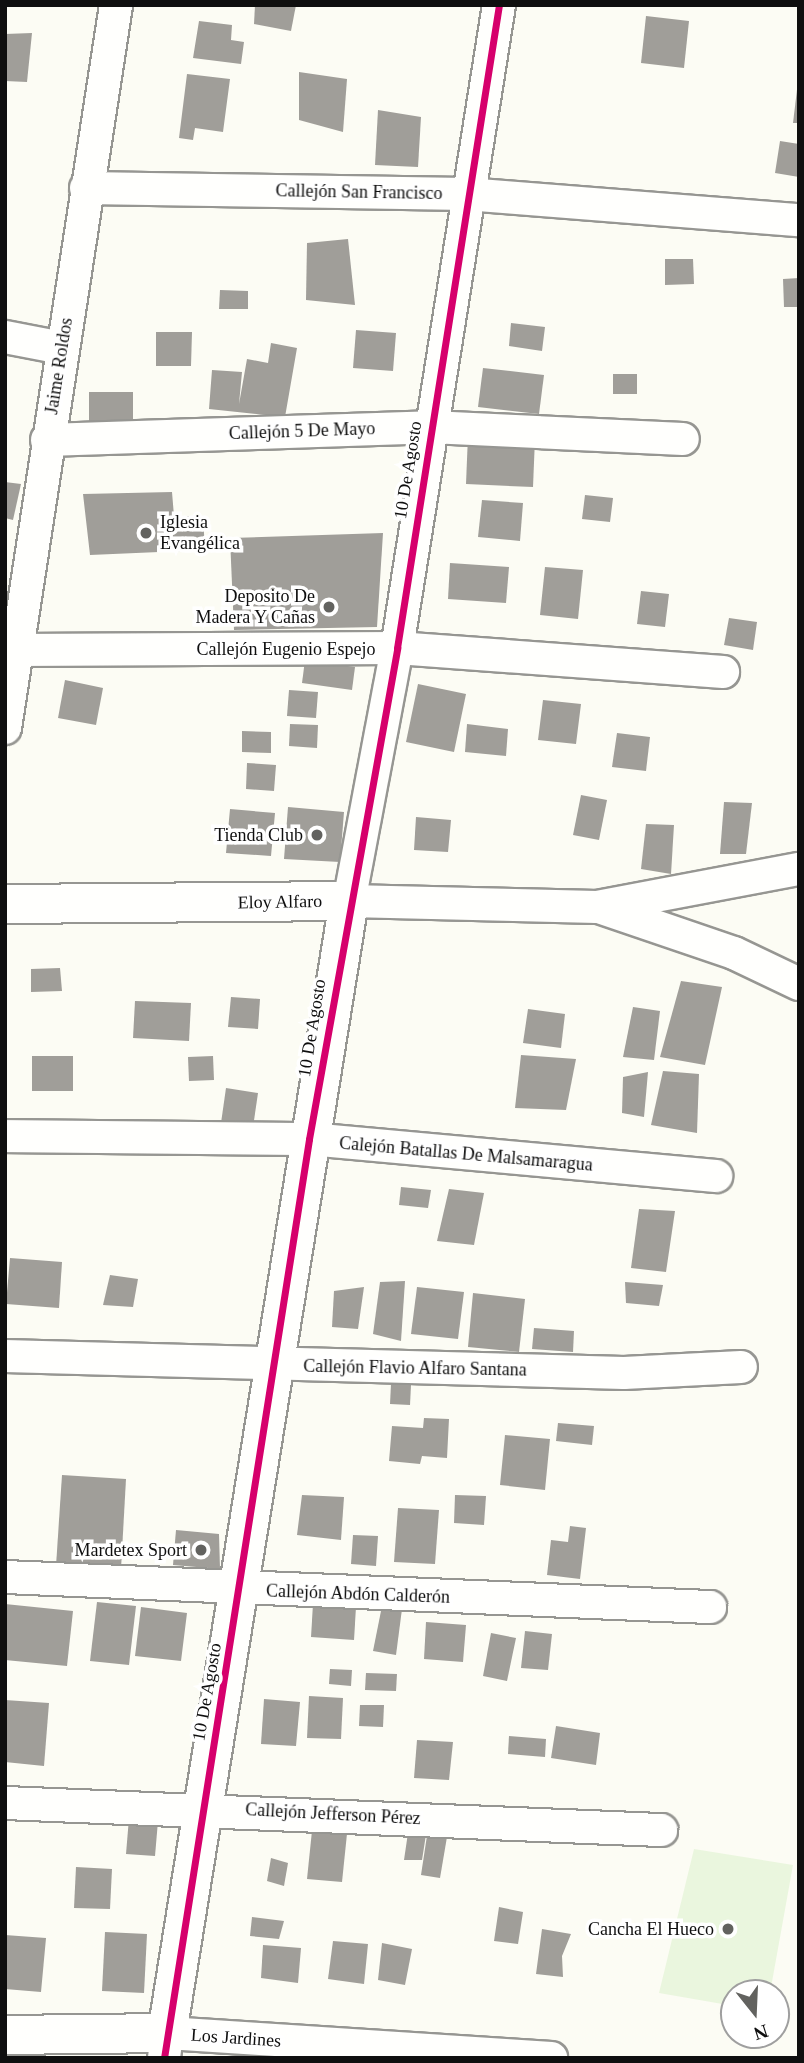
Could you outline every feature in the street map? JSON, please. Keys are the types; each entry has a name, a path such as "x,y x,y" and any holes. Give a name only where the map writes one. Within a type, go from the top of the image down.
{"street":[{"name":"Jaime Roldos","path":"5,728 47,440 116,5"},
{"name":"10 De Agosto","path":"166,2046 277,1365 309,1139 349,901 397,648 466,194 499,5"},
{"name":"Callejón San Francisco","path":"86,188 466,194 799,220"},
{"path":"5,337 62,348"},
{"name":"Callejón 5 De Mayo","path":"47,440 430,427 683,439"},
{"name":"Callejón Eugenio Espejo","path":"16,650 397,648 723,673"},
{"path":"597,907 799,869"},
{"name":"Eloy Alfaro","path":"5,904 349,901 597,907"},
{"path":"597,907 746,958 799,984"},
{"name":"Calejón Batallas De Malsamaragua","path":"5,1136 309,1139 716,1176"},
{"name":"Callejón Flavio Alfaro Santana","path":"5,1356 624,1373 741,1367"},
{"name":"Callejón Abdón Calderón","path":"5,1577 710,1607"},
{"name":"Callejón Jefferson Pérez","path":"5,1803 203,1807 661,1830"},
{"name":"Los Jardines","path":"5,2035 45,2046 166,2046 551,2058"}],"green space":[{"name":"Cancha El Hueco","path":"694,1849 793,1865 773,1979 720,1979 720,2004 659,1993"}],"building":[{"path":"255,5 296,5 291,31 254,24"},
{"path":"646,16 689,21 684,68 641,63"},
{"path":"199,21 232,25 231,40 244,42 241,64 193,58"},
{"path":"32,33 27,82 5,81 5,34"},
{"path":"299,72 347,79 343,132 299,120"},
{"path":"799,73 799,123 793,123"},
{"path":"187,74 230,79 223,132 195,128 193,140 179,138"},
{"path":"378,110 421,117 418,167 375,165"},
{"path":"780,141 799,144 799,177 775,173"},
{"path":"348,239 355,305 306,300 307,243"},
{"path":"665,259 693,259 694,284 665,285"},
{"path":"799,278 799,307 784,307 783,279"},
{"path":"220,290 248,291 248,309 219,309"},
{"path":"511,323 545,327 542,351 509,346"},
{"path":"356,330 396,333 393,371 353,368"},
{"path":"156,332 192,332 191,366 156,366"},
{"path":"271,343 297,348 285,417 209,409 212,370 242,372 239,404 247,359 268,363"},
{"path":"483,368 544,375 539,414 478,407"},
{"path":"613,374 637,374 637,394 613,394"},
{"path":"89,392 133,392 133,423 89,422"},
{"path":"468,435 535,438 533,487 466,484"},
{"path":"5,482 21,484 13,520 5,518"},
{"name":"Iglesia Evangélica","path":"172,492 174,516 203,516 205,550 90,555 83,494"},
{"path":"585,495 613,498 610,522 582,519"},
{"path":"482,500 523,503 520,541 478,537"},
{"path":"383,533 377,627 234,630 230,538"},
{"path":"450,563 509,567 506,603 448,599"},
{"path":"545,567 583,570 578,619 540,615"},
{"path":"641,591 669,594 665,627 637,624"},
{"path":"729,618 757,622 753,650 724,645"},
{"path":"305,660 355,667 352,690 302,683"},
{"path":"65,680 103,688 96,725 58,718"},
{"path":"418,684 466,694 454,752 406,742"},
{"path":"289,690 318,692 316,718 287,716"},
{"path":"543,700 581,704 576,744 538,740"},
{"path":"290,724 318,725 317,748 289,746"},
{"path":"467,724 508,729 506,756 465,752"},
{"path":"242,731 271,732 271,753 242,752"},
{"path":"617,733 650,737 646,771 612,767"},
{"path":"247,763 276,765 274,791 246,789"},
{"path":"581,795 607,800 599,840 573,835"},
{"path":"724,802 752,803 746,854 720,854"},
{"path":"288,807 344,812 340,862 284,859"},
{"path":"230,809 275,813 271,856 226,853"},
{"path":"416,817 451,820 448,852 414,850"},
{"path":"646,824 674,825 671,874 641,869"},
{"path":"60,968 62,991 31,992 31,969"},
{"path":"681,981 722,987 705,1065 660,1057"},
{"path":"231,997 260,999 258,1029 228,1027"},
{"path":"135,1001 191,1003 189,1041 133,1038"},
{"path":"633,1007 660,1011 654,1060 623,1057"},
{"path":"528,1009 565,1014 561,1048 523,1043"},
{"path":"521,1055 576,1059 566,1110 515,1108"},
{"path":"32,1056 73,1056 73,1091 32,1091"},
{"path":"213,1056 214,1080 189,1081 188,1057"},
{"path":"663,1071 699,1074 697,1133 651,1125"},
{"path":"648,1072 644,1117 622,1113 623,1077"},
{"path":"226,1088 258,1093 252,1134 220,1130"},
{"path":"401,1187 431,1190 428,1208 399,1205"},
{"path":"449,1189 484,1193 474,1245 437,1241"},
{"path":"639,1209 675,1211 666,1272 631,1268"},
{"path":"10,1258 62,1262 59,1308 6,1304"},
{"path":"110,1275 138,1279 133,1307 103,1305"},
{"path":"405,1281 401,1341 373,1334 380,1282"},
{"path":"625,1282 663,1285 659,1306 626,1303"},
{"path":"364,1287 358,1329 332,1327 334,1291"},
{"path":"417,1287 464,1292 458,1339 411,1334"},
{"path":"473,1293 525,1299 519,1352 468,1347"},
{"path":"534,1328 574,1331 573,1352 532,1349"},
{"path":"391,1384 411,1385 410,1405 390,1404"},
{"path":"424,1418 449,1419 447,1458 422,1456 420,1464 389,1461 392,1426 423,1428"},
{"path":"558,1423 594,1426 592,1445 556,1441"},
{"path":"505,1435 550,1439 545,1490 500,1485"},
{"path":"62,1475 126,1479 121,1569 56,1566"},
{"path":"302,1495 344,1497 341,1540 297,1535"},
{"path":"455,1495 486,1496 484,1525 454,1523"},
{"path":"398,1508 439,1510 435,1564 394,1562"},
{"path":"570,1526 586,1528 580,1579 547,1575 551,1540 568,1542"},
{"path":"176,1530 219,1534 220,1569 173,1565"},
{"path":"353,1535 378,1536 376,1566 351,1564"},
{"path":"97,1602 136,1606 129,1665 90,1661"},
{"path":"5,1604 73,1611 67,1666 5,1660"},
{"path":"313,1604 356,1607 354,1640 311,1637"},
{"path":"382,1606 402,1609 396,1655 373,1651"},
{"path":"141,1607 187,1613 181,1661 135,1656"},
{"path":"426,1622 466,1625 463,1662 424,1659"},
{"path":"525,1631 552,1634 548,1670 521,1668"},
{"path":"491,1633 516,1638 507,1681 483,1676"},
{"path":"330,1669 352,1670 351,1686 329,1684"},
{"path":"366,1673 397,1674 396,1691 365,1690"},
{"path":"309,1696 343,1698 341,1739 307,1738"},
{"path":"264,1699 300,1702 296,1746 261,1744"},
{"path":"5,1700 49,1703 44,1766 5,1762"},
{"path":"360,1705 384,1705 383,1727 359,1726"},
{"path":"556,1726 600,1733 596,1765 551,1758"},
{"path":"509,1736 546,1739 545,1757 508,1754"},
{"path":"417,1740 453,1742 449,1780 414,1778"},
{"path":"129,1818 158,1821 155,1856 126,1854"},
{"path":"313,1821 348,1824 342,1882 307,1879"},
{"path":"409,1826 427,1828 422,1860 404,1860"},
{"path":"428,1829 448,1831 440,1878 421,1875"},
{"path":"271,1858 288,1863 284,1886 267,1881"},
{"path":"76,1867 112,1869 110,1909 74,1908"},
{"path":"499,1907 523,1912 518,1944 494,1941"},
{"path":"252,1917 284,1921 279,1939 250,1936"},
{"path":"542,1929 571,1934 562,1956 563,1977 536,1974"},
{"path":"105,1932 147,1934 144,1993 102,1991"},
{"path":"5,1935 46,1938 41,1992 5,1989"},
{"path":"333,1941 368,1944 364,1984 328,1979"},
{"path":"382,1943 412,1949 405,1985 378,1980"},
{"path":"263,1945 301,1948 298,1983 261,1978"}],"cycle path":[{"path":"164,2058 309,1139 397,648 499,5"}],"place":[{"name":"Iglesia Evangélica","path":"146,533"},
{"name":"Deposito De Madera Y Cañas","path":"329,607"},
{"name":"Tienda Club","path":"317,835"},
{"name":"Mardetex Sport","path":"201,1550"},
{"name":"Cancha El Hueco","path":"728,1929"}]}
